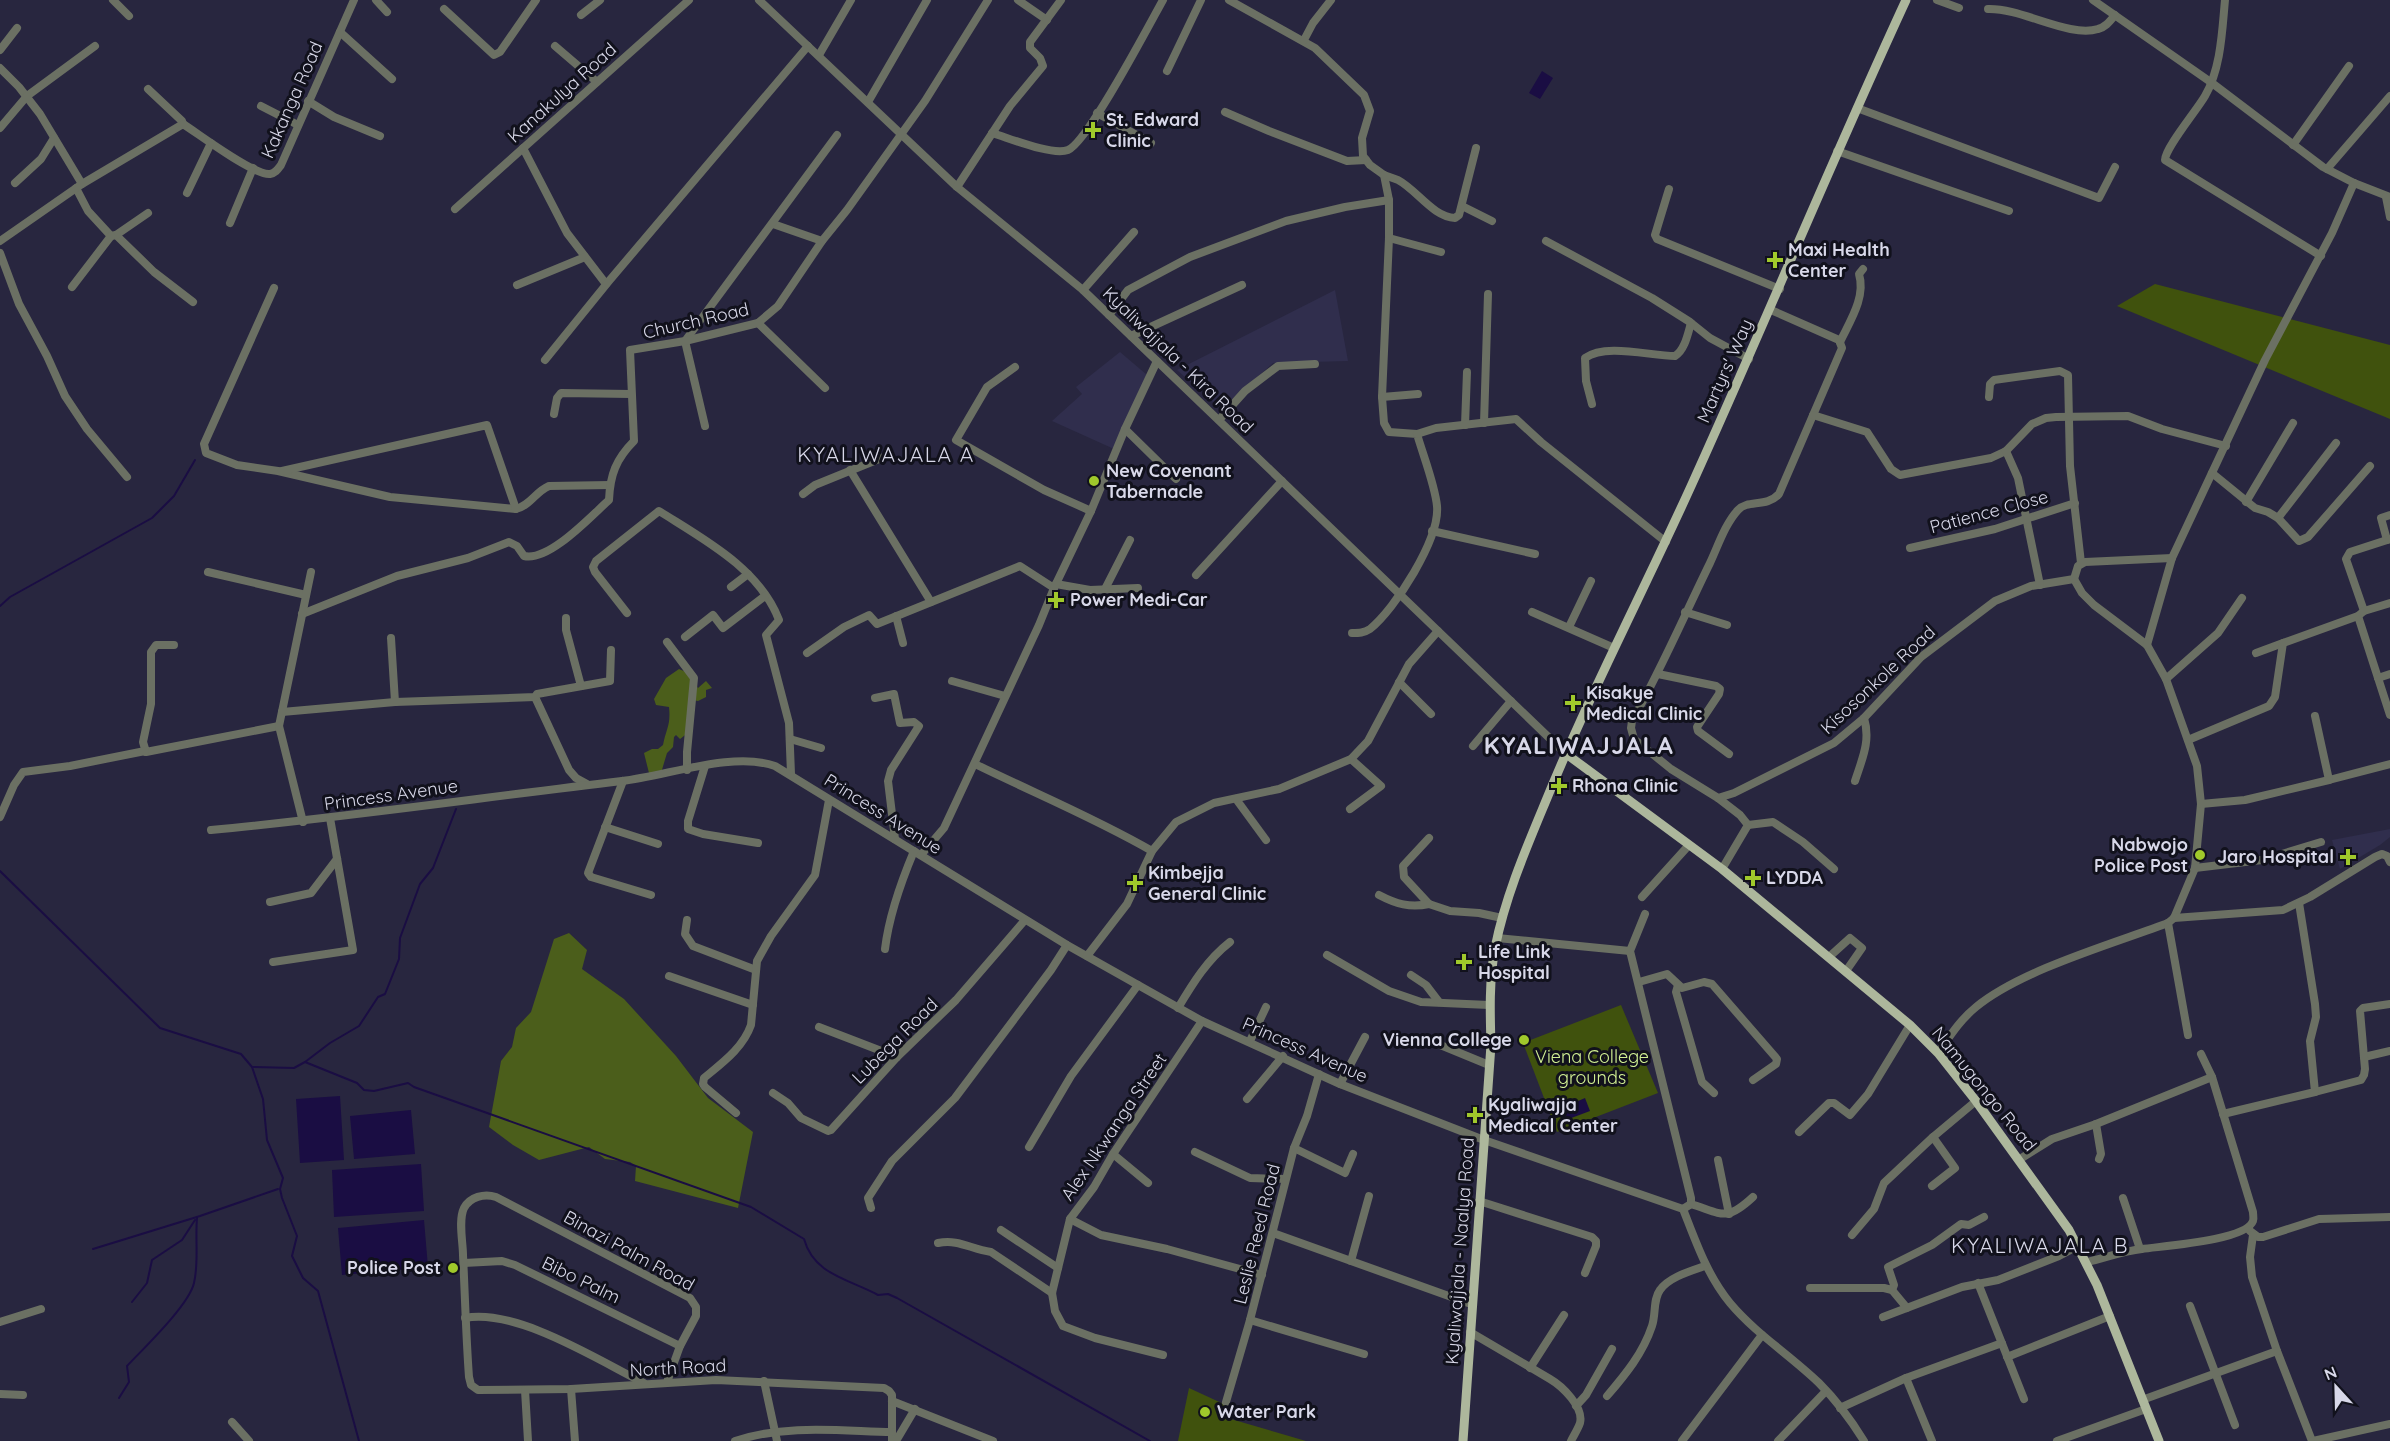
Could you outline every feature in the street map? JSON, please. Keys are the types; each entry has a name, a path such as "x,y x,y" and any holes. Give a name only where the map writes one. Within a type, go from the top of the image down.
{"main road":[{"name":"Martyrs' Way","path":"1565,753 1666,542 1749,359 1837,151 1906,0"},
{"name":"Namugongo Road","path":"1565,753 1722,869 1910,1025 1938,1053 2020,1159 2078,1246 2110,1316 2159,1441"},
{"name":"Kyaliwajjala - Naalya Road","path":"1463,1441 1491,1045 1489,1005 1497,938 1526,847 1565,753"}],"street":[{"path":"113,0 129,16"},
{"name":"Kakanga Road","path":"148,89 183,124 211,143 253,168 268,174 278,170 354,0"},
{"path":"376,0 387,12"},
{"path":"444,9 494,55 500,52 536,0"},
{"path":"581,15 600,0"},
{"name":"Kanakulya Road","path":"455,209 689,0"},
{"name":"Kyaliwajjala - Kira Road","path":"759,0 957,187 1083,290 1565,753"},
{"path":"819,55 851,0"},
{"path":"868,102 927,0"},
{"name":"Church Road","path":"302,614 397,576 468,558 508,542 517,546 524,556 531,558 552,550 609,500 615,464 634,441 630,350 686,341 758,324 778,306 947,67 988,0"},
{"path":"1018,0 1047,20"},
{"path":"957,187 1010,106 1043,66 1030,45 1061,0"},
{"path":"992,133 1061,151 1068,150 1079,141 1097,113 1132,57 1163,0"},
{"path":"1167,71 1201,0"},
{"path":"1229,0 1287,33 1304,40 1326,57 1368,101 1370,111 1361,147 1366,160 1384,175 1399,181 1448,217 1455,218 1459,215 1476,148"},
{"path":"1304,40 1312,23 1331,0"},
{"path":"1937,0 1959,8"},
{"path":"2225,0 2220,45 2212,83 2198,109 2168,150 2165,159 2321,256"},
{"path":"2098,1 2327,169 2388,197 2390,217"},
{"path":"1988,9 2002,9 2060,26 2085,30 2105,27 2115,15"},
{"path":"0,50 17,28"},
{"path":"340,32 392,79"},
{"path":"0,128 27,96 95,46"},
{"path":"555,46 597,82"},
{"path":"545,360 606,284 808,46"},
{"path":"2293,145 2349,66"},
{"path":"0,68 27,96 54,138 79,186 88,211 154,272 193,302"},
{"path":"2327,169 2390,96"},
{"path":"308,101 334,117 380,136"},
{"path":"261,106 298,125"},
{"path":"1857,108 2099,198 2115,167"},
{"path":"1225,112 1269,132 1347,161 1366,160"},
{"path":"1097,113 1151,143"},
{"path":"0,241 79,186 183,124"},
{"path":"705,426 686,341 837,135"},
{"path":"15,183 41,159 54,138"},
{"path":"187,193 211,143"},
{"path":"523,148 567,232 606,284"},
{"path":"1837,151 2009,211"},
{"path":"230,223 253,168"},
{"path":"1384,175 1389,200 1389,238 1382,397 1386,428 1389,432 1417,434 1436,428 1516,419 1541,442 1666,542"},
{"path":"2147,645 2172,558 2265,360 2321,256 2354,183"},
{"path":"1669,189 1655,235 1657,239 1780,289"},
{"path":"1109,315 1128,290 1190,257 1286,221 1345,207 1389,200"},
{"path":"1462,206 1492,221"},
{"path":"72,287 113,235 148,213"},
{"path":"773,224 822,242"},
{"path":"1083,290 1134,232"},
{"path":"1389,238 1441,252"},
{"path":"1546,241 1652,298 1710,338 1749,359"},
{"path":"0,252 20,304 65,396 87,429 127,477"},
{"path":"517,285 585,257"},
{"path":"1748,825 1740,815 1718,798 1671,769 1634,739 1630,728 1729,524 1739,509 1745,505 1773,501 1779,494 1842,348 1840,342 1859,300 1862,282 1859,274 1863,269"},
{"path":"1131,336 1242,285"},
{"path":"274,288 204,444 206,453 214,458 390,498 516,509 525,506 549,486 610,485"},
{"path":"1484,423 1488,294"},
{"path":"1771,310 1840,342"},
{"path":"1592,404 1586,381 1585,358 1598,352 1610,351 1675,356 1680,354 1683,348 1691,323"},
{"path":"758,324 825,388"},
{"path":"885,949 901,882 918,853 944,828 1091,511 1125,429 1157,361"},
{"path":"1219,420 1245,391 1278,366 1315,364"},
{"path":"1014,367 987,387 956,440 1044,490 1091,511"},
{"path":"1465,425 1467,372"},
{"path":"1989,397 1990,384 1994,380 2064,372 2068,380 2067,417 2081,563 2074,579 2082,593 2094,605 2147,645 2166,679 2197,766 2201,804 2195,868 2171,920 2188,1035"},
{"path":"554,414 556,398 561,393 631,394"},
{"path":"1382,397 1418,394"},
{"path":"1813,415 1867,432 1891,469 1900,475 1991,458 2006,451 2039,420 2067,417 2128,416 2162,429 2226,446"},
{"path":"2247,502 2294,423"},
{"path":"279,471 487,425 516,509"},
{"path":"1125,429 1176,479"},
{"path":"1352,633 1363,633 1370,629 1401,594 1414,574 1432,531 1437,507 1417,434"},
{"path":"2278,518 2336,443"},
{"path":"2006,451 2018,478 2040,585"},
{"path":"803,494 815,485 884,457"},
{"path":"2212,473 2247,502 2278,518 2299,541 2302,541 2370,466"},
{"path":"850,470 930,602"},
{"path":"1196,575 1282,481"},
{"name":"Patience Close","path":"1910,548 1995,529 2075,503"},
{"path":"627,613 593,567 596,561 659,511 728,555 748,574 765,596 779,620 766,635 789,723 791,774"},
{"path":"2390,516 2381,518 2389,539 2350,552 2346,560 2390,715"},
{"path":"1432,531 1535,554"},
{"path":"1105,590 1130,540"},
{"path":"2081,563 2172,558"},
{"path":"807,653 844,627 869,615 877,624 1020,566 1055,586 1090,590 1138,588"},
{"path":"208,572 306,595"},
{"path":"303,822 279,726 311,572"},
{"path":"731,587 748,574"},
{"name":"Kisosonkole Road","path":"1718,798 1752,785 1825,749 1864,718 1911,666 1995,601 2018,590 2074,579"},
{"path":"1569,627 1591,581"},
{"path":"685,637 713,615 723,628 765,596"},
{"path":"2166,679 2218,633 2242,598"},
{"path":"2256,653 2390,603"},
{"path":"1532,612 1614,648"},
{"path":"1685,612 1727,625"},
{"path":"896,616 903,643"},
{"path":"566,618 566,630 580,686"},
{"path":"1087,957 1127,903 1152,851 1176,822 1214,802 1279,789 1351,759 1368,741 1408,664 1438,631"},
{"path":"392,638 395,702"},
{"path":"667,642 694,678 687,770"},
{"path":"2188,740 2269,706 2275,697 2283,644"},
{"path":"145,751 142,742 151,693 151,652 156,645 174,645"},
{"path":"282,712 395,702 535,697 537,694 610,681 611,650"},
{"path":"1658,674 1716,686 1720,689 1697,727 1698,731 1729,754"},
{"path":"2379,678 2390,674"},
{"path":"952,681 1005,696"},
{"path":"1399,682 1431,714"},
{"path":"875,698 894,694 900,723 914,722 919,726 891,770 888,781 895,839"},
{"path":"535,697 569,770 576,778 587,784"},
{"path":"1473,746 1511,701"},
{"path":"2315,716 2329,780"},
{"path":"1855,781 1868,734 1864,718"},
{"path":"0,817 22,772 70,766 145,751 150,753 279,726"},
{"path":"790,739 821,748"},
{"path":"1350,809 1381,786 1351,759"},
{"name":"Princess Avenue","path":"211,830 303,822 623,781 733,761 755,761 775,766 1087,957 1203,1021 1340,1084 1484,1140 1683,1209"},
{"path":"975,764 1070,811 1111,827 1152,851"},
{"path":"2201,804 2245,800 2390,764"},
{"path":"705,766 688,821 688,829 703,834 758,843"},
{"path":"623,781 588,874 651,895"},
{"path":"1236,799 1266,840"},
{"path":"736,1113 703,1084 704,1078 730,1055 748,1034 751,1026 758,961 771,936 815,875 829,800"},
{"path":"273,962 353,950 330,818"},
{"path":"1748,825 1773,822 1803,842 1834,869"},
{"path":"1722,869 1748,825"},
{"path":"605,827 658,844"},
{"path":"1429,838 1403,866 1402,873 1429,904"},
{"path":"2195,868 2262,860 2321,842"},
{"path":"1642,897 1689,845"},
{"path":"1938,1053 1961,1021 1995,994 2043,970 2171,920 2270,912 2299,903 2382,854 2387,856 2390,862"},
{"path":"270,902 310,893 337,859"},
{"path":"1379,895 1394,903 1408,906 1429,904 1450,911 1479,913 1502,918"},
{"path":"2299,903 2315,1004 2316,1017 2310,1041 2315,1092"},
{"path":"1645,914 1630,951 1640,982 1689,1187 1691,1204"},
{"path":"687,920 685,934 693,946 756,970"},
{"name":"Lubega Road","path":"773,1093 788,1103 801,1118 831,1130 897,1057 956,1000 1025,920"},
{"path":"1497,938 1630,951"},
{"path":"1829,957 1850,938 1862,948 1846,971"},
{"path":"1178,1008 1203,969 1215,954 1230,942"},
{"path":"871,1208 868,1198 892,1161 955,1098 1051,970 1067,945"},
{"path":"1327,955 1389,991 1421,1002 1489,1005"},
{"path":"1640,982 1667,974 1682,987 1704,982 1712,984 1777,1059 1776,1064 1753,1080"},
{"path":"1411,975 1426,985 1440,1002"},
{"path":"669,976 753,1005"},
{"path":"1029,1147 1071,1076 1138,985"},
{"path":"1678,985 1676,992 1702,1082 1714,1093"},
{"path":"2223,1114 2361,1080 2364,1075 2364,1057 2360,1011 2363,1008 2390,1004"},
{"path":"1250,1041 1266,1007"},
{"name":"Alex Nkwanga Street","path":"1052,1293 1070,1219 1094,1187 1113,1154 1203,1021"},
{"path":"1799,1132 1829,1103 1834,1103 1850,1115 1868,1094 1910,1025"},
{"path":"819,1027 897,1057"},
{"path":"1340,1084 1365,1036"},
{"path":"1433,1042 1489,1065"},
{"path":"2364,1057 2390,1051"},
{"path":"2087,1262 2140,1249 2183,1246 2226,1236 2247,1228 2254,1220 2212,1077 2201,1054"},
{"path":"1247,1099 1283,1056"},
{"name":"Leslie Reed Road","path":"1226,1402 1262,1275 1285,1179 1320,1074"},
{"path":"2020,1159 2052,1138 2096,1124 2212,1077"},
{"path":"1852,1235 1874,1209 1884,1183 1976,1101"},
{"path":"2096,1124 2101,1154 2099,1159"},
{"path":"1932,1186 1955,1168 1933,1137"},
{"path":"1294,1148 1345,1173 1353,1154"},
{"path":"1195,1152 1250,1178 1285,1179"},
{"path":"1113,1154 1148,1183"},
{"path":"1718,1160 1729,1214"},
{"name":"Binazi Palm Road","path":"464,1263 462,1216 464,1208 472,1199 485,1195 496,1197 690,1298 697,1312 680,1346 667,1382"},
{"path":"1351,1261 1369,1196"},
{"path":"1753,1197 1738,1210 1729,1214 1691,1204 1683,1209 1705,1266 1728,1301 1762,1335 1826,1391 1864,1441"},
{"path":"2123,1198 2140,1249"},
{"path":"1479,1201 1592,1237 1596,1241 1596,1246 1585,1274"},
{"path":"1892,1290 1894,1285 1888,1267 1932,1245 1961,1224 1969,1225 1984,1217"},
{"path":"2247,1228 2253,1235 2263,1236 2319,1219 2390,1217"},
{"path":"1070,1219 1101,1234 1262,1275"},
{"path":"1001,1230 1058,1268"},
{"path":"1273,1233 1472,1304"},
{"path":"2253,1235 2250,1268 2277,1351 2312,1441 2390,1424"},
{"path":"938,1243 958,1242 975,1250 991,1252 1052,1293 1055,1311 1064,1326 1095,1338 1163,1355"},
{"path":"1883,1317 1978,1283 1998,1280 2078,1246"},
{"name":"Bibo Palm","path":"464,1263 502,1261 515,1265 680,1346"},
{"path":"464,1263 465,1318 492,1316 531,1327 646,1384"},
{"path":"1607,1396 1628,1372 1644,1346 1653,1322 1659,1290 1665,1284 1705,1266"},
{"path":"1978,1283 2024,1399"},
{"path":"1810,1288 1892,1290 1907,1308"},
{"path":"2190,1306 2235,1425"},
{"path":"0,1322 41,1309"},
{"path":"1530,1368 1564,1315"},
{"path":"2007,1357 2110,1316"},
{"name":"North Road","path":"465,1318 469,1377 474,1388 487,1391 571,1389 716,1380 764,1381 884,1388 891,1393 892,1401"},
{"path":"1250,1320 1364,1354"},
{"path":"1470,1332 1557,1383 1576,1406 1580,1416 1580,1422 1571,1441"},
{"path":"1682,1441 1762,1335"},
{"path":"1840,1408 1906,1378 2002,1343"},
{"path":"1576,1406 1586,1395 1589,1386 1612,1349"},
{"path":"2056,1441 2215,1374 2277,1351"},
{"path":"1906,1378 1932,1441"},
{"path":"764,1381 777,1441"},
{"path":"571,1389 575,1441"},
{"path":"525,1390 528,1441"},
{"path":"1778,1441 1826,1391"},
{"path":"0,1394 22,1395"},
{"path":"894,1441 892,1401 915,1408 993,1441"},
{"path":"894,1441 915,1408"},
{"path":"232,1422 249,1441"},
{"path":"735,1441 774,1431 892,1432"}],"shaded area":[{"path":"1542,71 1553,78 1540,99 1529,93"},
{"path":"1335,290 1348,361 1273,363 1221,409 1177,370"},
{"path":"1120,352 1147,375 1114,449 1052,421 1082,394 1076,387"},
{"name":"Jaro Hospital","path":"2390,829 2390,837 2380,845 2340,869 2332,840"},
{"path":"340,1096 344,1160 300,1163 296,1099"},
{"path":"1585,1098 1590,1111 1566,1120 1562,1108"},
{"path":"411,1110 415,1154 354,1159 350,1116"},
{"path":"421,1164 424,1211 334,1217 332,1170"},
{"path":"424,1220 428,1267 342,1275 338,1228"}],"green space":[{"path":"2155,284 2390,345 2390,419 2117,306"},
{"path":"679,669 686,672 698,688 706,681 712,688 706,690 706,697 698,701 693,700 689,732 680,739 676,735 674,737 673,747 667,753 661,773 649,773 644,753 663,745 669,718 669,707 656,705 654,699 666,678"},
{"path":"569,933 587,950 582,969 624,999 676,1056 708,1098 753,1132 738,1208 635,1181 636,1166 630,1162 605,1159 589,1147 539,1160 513,1145 489,1127 501,1061 512,1047 516,1028 531,1012 554,939"},
{"name":"Viena College grounds","path":"1621,1005 1658,1093 1557,1132 1523,1043"},
{"name":"Water Park","path":"1189,1388 1228,1406 1224,1417 1306,1441 1178,1441"}],"waterway":[{"path":"0,606 10,597 152,518 174,496 195,460"},
{"path":"305,1062 330,1043 359,1026 378,997 385,994 399,959 400,938 420,884 433,868 456,809"},
{"path":"0,871 160,1028 241,1054 252,1067 263,1099 267,1140 283,1178 280,1189 282,1198 297,1236 292,1256 303,1278 318,1291 359,1441"},
{"path":"252,1067 294,1068 305,1062 357,1083 364,1090 374,1091 408,1083 751,1207 804,1239 816,1261 834,1274 878,1295 888,1294 897,1298 1150,1441"},
{"path":"93,1249 278,1189"},
{"path":"119,1398 129,1382 127,1366 184,1303 194,1283 197,1218"},
{"path":"132,1302 147,1283 152,1260 182,1240 195,1220"}],"place":[{"name":"St. Edward Clinic","path":"1093,130"},
{"name":"Maxi Health Center","path":"1775,260"},
{"name":"New Covenant Tabernacle","path":"1094,481"},
{"name":"Power Medi-Car","path":"1056,600"},
{"name":"Kisakye Medical Clinic","path":"1573,703"},
{"name":"Rhona Clinic","path":"1559,786"},
{"name":"Nabwojo Police Post","path":"2200,855"},
{"name":"Jaro Hospital","path":"2348,857"},
{"name":"LYDDA","path":"1753,878"},
{"name":"Kimbejja General Clinic","path":"1135,883"},
{"name":"Life Link Hospital","path":"1464,962"},
{"name":"Vienna College","path":"1524,1040"},
{"name":"Kyaliwajja Medical Center","path":"1475,1115"},
{"name":"Police Post","path":"453,1268"},
{"name":"Water Park","path":"1205,1412"}],"district":[{"name":"KYALIWAJALA A","path":"886,455"},
{"name":"KYALIWAJJALA","path":"1579,746"},
{"name":"KYALIWAJALA B","path":"2040,1246"}]}
